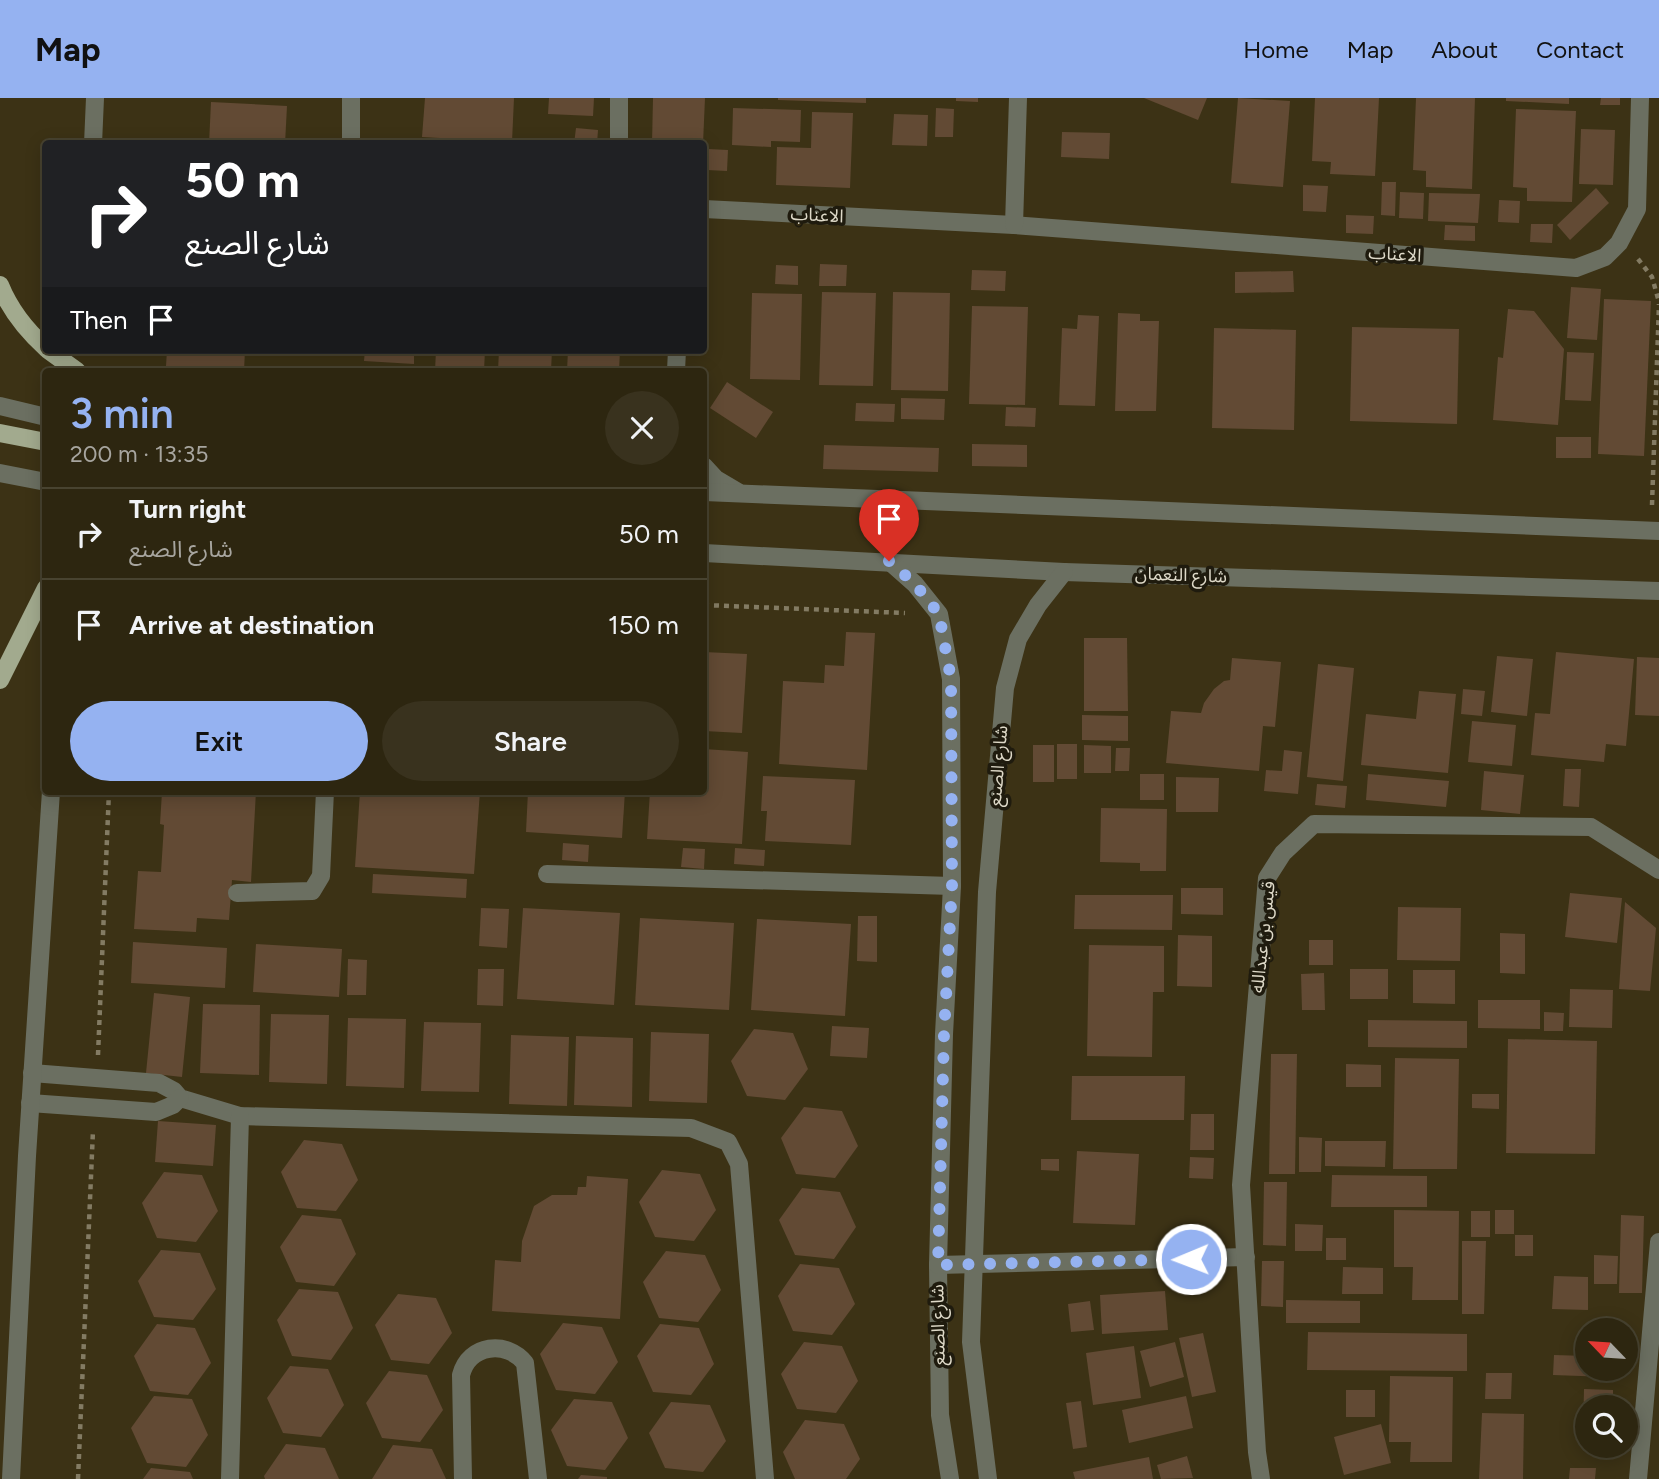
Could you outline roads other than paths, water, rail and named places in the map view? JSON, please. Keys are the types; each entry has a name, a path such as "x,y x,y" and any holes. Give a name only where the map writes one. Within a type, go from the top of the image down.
{"main road":[{"path":"0,285 6,301 24,326 42,344"},
{"path":"54,354 73,368"},
{"path":"0,433 42,441"},
{"path":"0,680 42,596"}],"street":[{"path":"93,140 95,98"},
{"path":"351,98 351,140"},
{"path":"619,98 619,140"},
{"path":"1014,225 1018,98"},
{"name":"الاعناب","path":"707,209 1014,225 1576,268 1605,257 1619,243 1637,209 1640,98"},
{"path":"0,406 42,416"},
{"path":"707,469 716,479 741,493"},
{"path":"0,472 42,481"},
{"path":"707,492 1655,531"},
{"name":"شارع النعمان","path":"707,553 1064,572 1659,591"},
{"name":"شارع الصنع","path":"889,561 915,584 939,614 951,679 952,886 944,1034 938,1265 940,1415 950,1479"},
{"name":"شارع الصنع","path":"988,1479 971,1342 987,892 1004,688 1018,639 1038,605 1064,572"},
{"path":"11,1479 30,1103 51,795"},
{"path":"237,893 312,891 321,876 325,795"},
{"name":"قيس بن عبدالله","path":"1262,1479 1256,1452 1241,1185 1267,878 1283,853 1314,824 1591,827 1659,870"},
{"path":"547,874 952,886"},
{"path":"32,1073 159,1083 174,1091 180,1098 240,1115 691,1128 728,1142 739,1164 765,1479"},
{"path":"30,1103 156,1112 173,1105 180,1098"},
{"path":"230,1479 240,1115"},
{"path":"1638,1479 1659,1242"},
{"path":"938,1265 1245,1257"},
{"path":"463,1479 461,1375 465,1362 476,1353 492,1348 517,1354 525,1363 538,1479"}]}
